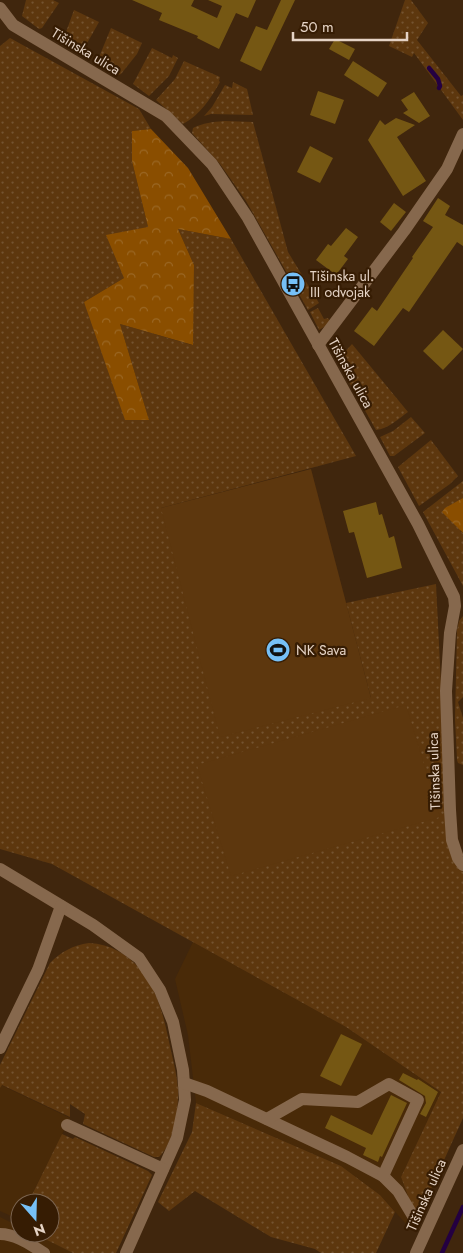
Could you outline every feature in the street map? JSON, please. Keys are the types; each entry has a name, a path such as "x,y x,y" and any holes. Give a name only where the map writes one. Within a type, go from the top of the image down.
{"street":[{"name":"Tišinska ulica","path":"0,8 13,25 166,116 212,164 248,218 418,524 459,605 450,633 446,691 452,840 458,858 463,865"},
{"path":"318,345 372,276 410,223 447,169 463,134"},
{"path":"0,869 93,925 139,958 160,990 173,1022 183,1070 185,1100 177,1138 126,1253"},
{"path":"0,1048 38,970 61,906"},
{"path":"184,1083 207,1091 267,1119 383,1176 398,1191 412,1216"},
{"path":"267,1119 302,1099 358,1102 389,1084 418,1100 383,1176"},
{"path":"67,1125 163,1169"},
{"name":"Tišinska ulica","path":"416,1253 463,1150"},
{"path":"0,1234 20,1239 44,1253"}],"shaded area":[{"path":"26,0 53,0 59,3 42,28 39,29 22,16"},
{"path":"405,0 411,0 428,23 417,40 461,96 463,95 463,120 414,53 412,57 389,46"},
{"path":"74,10 99,22 81,54 62,43"},
{"path":"111,28 142,43 137,54 121,74 118,75 97,62"},
{"path":"10,38 139,109 151,129 132,131 132,161 148,227 124,278 84,302 149,420 120,324 192,345 194,265 178,229 231,239 356,456 161,508 371,698 346,603 436,584 449,845 463,872 463,1118 417,1220 401,1177 441,1092 346,1027 52,864 0,849 0,46"},
{"path":"152,48 172,58 173,55 178,58 169,76 149,96 133,84"},
{"path":"184,61 220,77 220,82 200,111 183,124 156,100 175,79"},
{"path":"233,82 247,89 253,115 211,114 204,116 212,107 225,85 232,88"},
{"path":"224,121 253,122 288,252 319,303 308,310 246,201 220,164 192,133 193,128 197,126"},
{"path":"318,308 324,319 328,318 331,323 319,330 310,312"},
{"path":"352,344 408,412 385,428 376,430 331,350 333,346 341,356"},
{"path":"411,417 425,433 394,456 390,456 380,437 393,431"},
{"path":"431,440 458,476 419,506 398,467"},
{"name":"NK Sava","path":"311,469 371,698 220,737 161,508"},
{"path":"463,481 463,498 460,500 460,531 463,533 463,586 423,512"},
{"path":"463,616 463,697 458,702 463,718 463,765 458,763 457,760 455,719 457,630 459,621"},
{"path":"406,705 440,817 231,876 197,765"},
{"path":"193,942 346,1027 441,1092 401,1177 417,1220 407,1225 380,1195 341,1166 196,1103 188,1035 175,979"},
{"path":"89,943 104,945 118,951 136,964 153,989 161,1009 178,1084 178,1097 172,1134 159,1157 154,1157 83,1124 85,1114 70,1104 70,1117 2,1085 0,1088 0,1065 50,963 68,950 78,945"},
{"path":"1,1085 70,1118 33,1193 10,1193 10,1216 0,1211"},
{"path":"196,1103 341,1166 380,1195 395,1212 376,1253 321,1253 315,1249 271,1237 195,1191 169,1211 158,1202 192,1132"},
{"path":"62,1134 73,1139 75,1137 148,1171 152,1175 116,1253 73,1253 53,1243 60,1243 60,1193 33,1193"},
{"path":"0,1217 10,1222 10,1243 53,1243 73,1253 0,1253"}],"green space":[{"path":"151,129 188,168 231,239 178,229 194,265 193,345 120,324 149,420 125,420 84,302 124,278 106,235 148,227 132,161 132,131"},
{"path":"463,498 463,533 442,512 445,508"}],"building":[{"path":"132,0 194,0 191,6 217,18 222,6 208,0 256,0 248,18 236,13 219,49 197,38 198,36 159,20 162,13"},
{"path":"281,0 295,0 261,71 240,61 256,26 267,30"},
{"path":"335,39 355,49 349,60 329,49"},
{"path":"353,61 387,83 378,97 344,75"},
{"path":"318,91 344,100 335,124 310,115"},
{"path":"414,92 430,116 419,123 403,113 408,110 401,100"},
{"path":"396,118 415,125 397,137 426,181 403,196 368,140 380,120 385,125"},
{"path":"310,146 333,158 320,183 297,172"},
{"path":"438,198 450,206 445,215 463,225 463,246 457,242 409,312 403,308 374,346 354,331 372,307 377,311 433,227 423,221"},
{"path":"394,203 406,212 391,231 380,222"},
{"path":"346,228 358,237 344,256 348,259 336,275 316,260 328,244 331,246"},
{"path":"443,330 463,349 443,370 423,351"},
{"path":"376,502 379,515 382,514 389,538 394,536 402,568 367,578 354,532 349,533 343,511"},
{"path":"341,1034 362,1044 341,1086 320,1076"},
{"path":"403,1073 418,1079 438,1092 426,1117 420,1114 426,1103 425,1096 399,1080"},
{"path":"391,1095 407,1103 378,1162 363,1155 366,1148 325,1128 331,1115 372,1135"}],"waterway":[{"path":"429,68 438,79 439,88"},
{"path":"442,1253 463,1207"}],"place":[{"name":"Tišinska ul. III odvojak","path":"293,284"},
{"name":"NK Sava","path":"278,650"}]}
